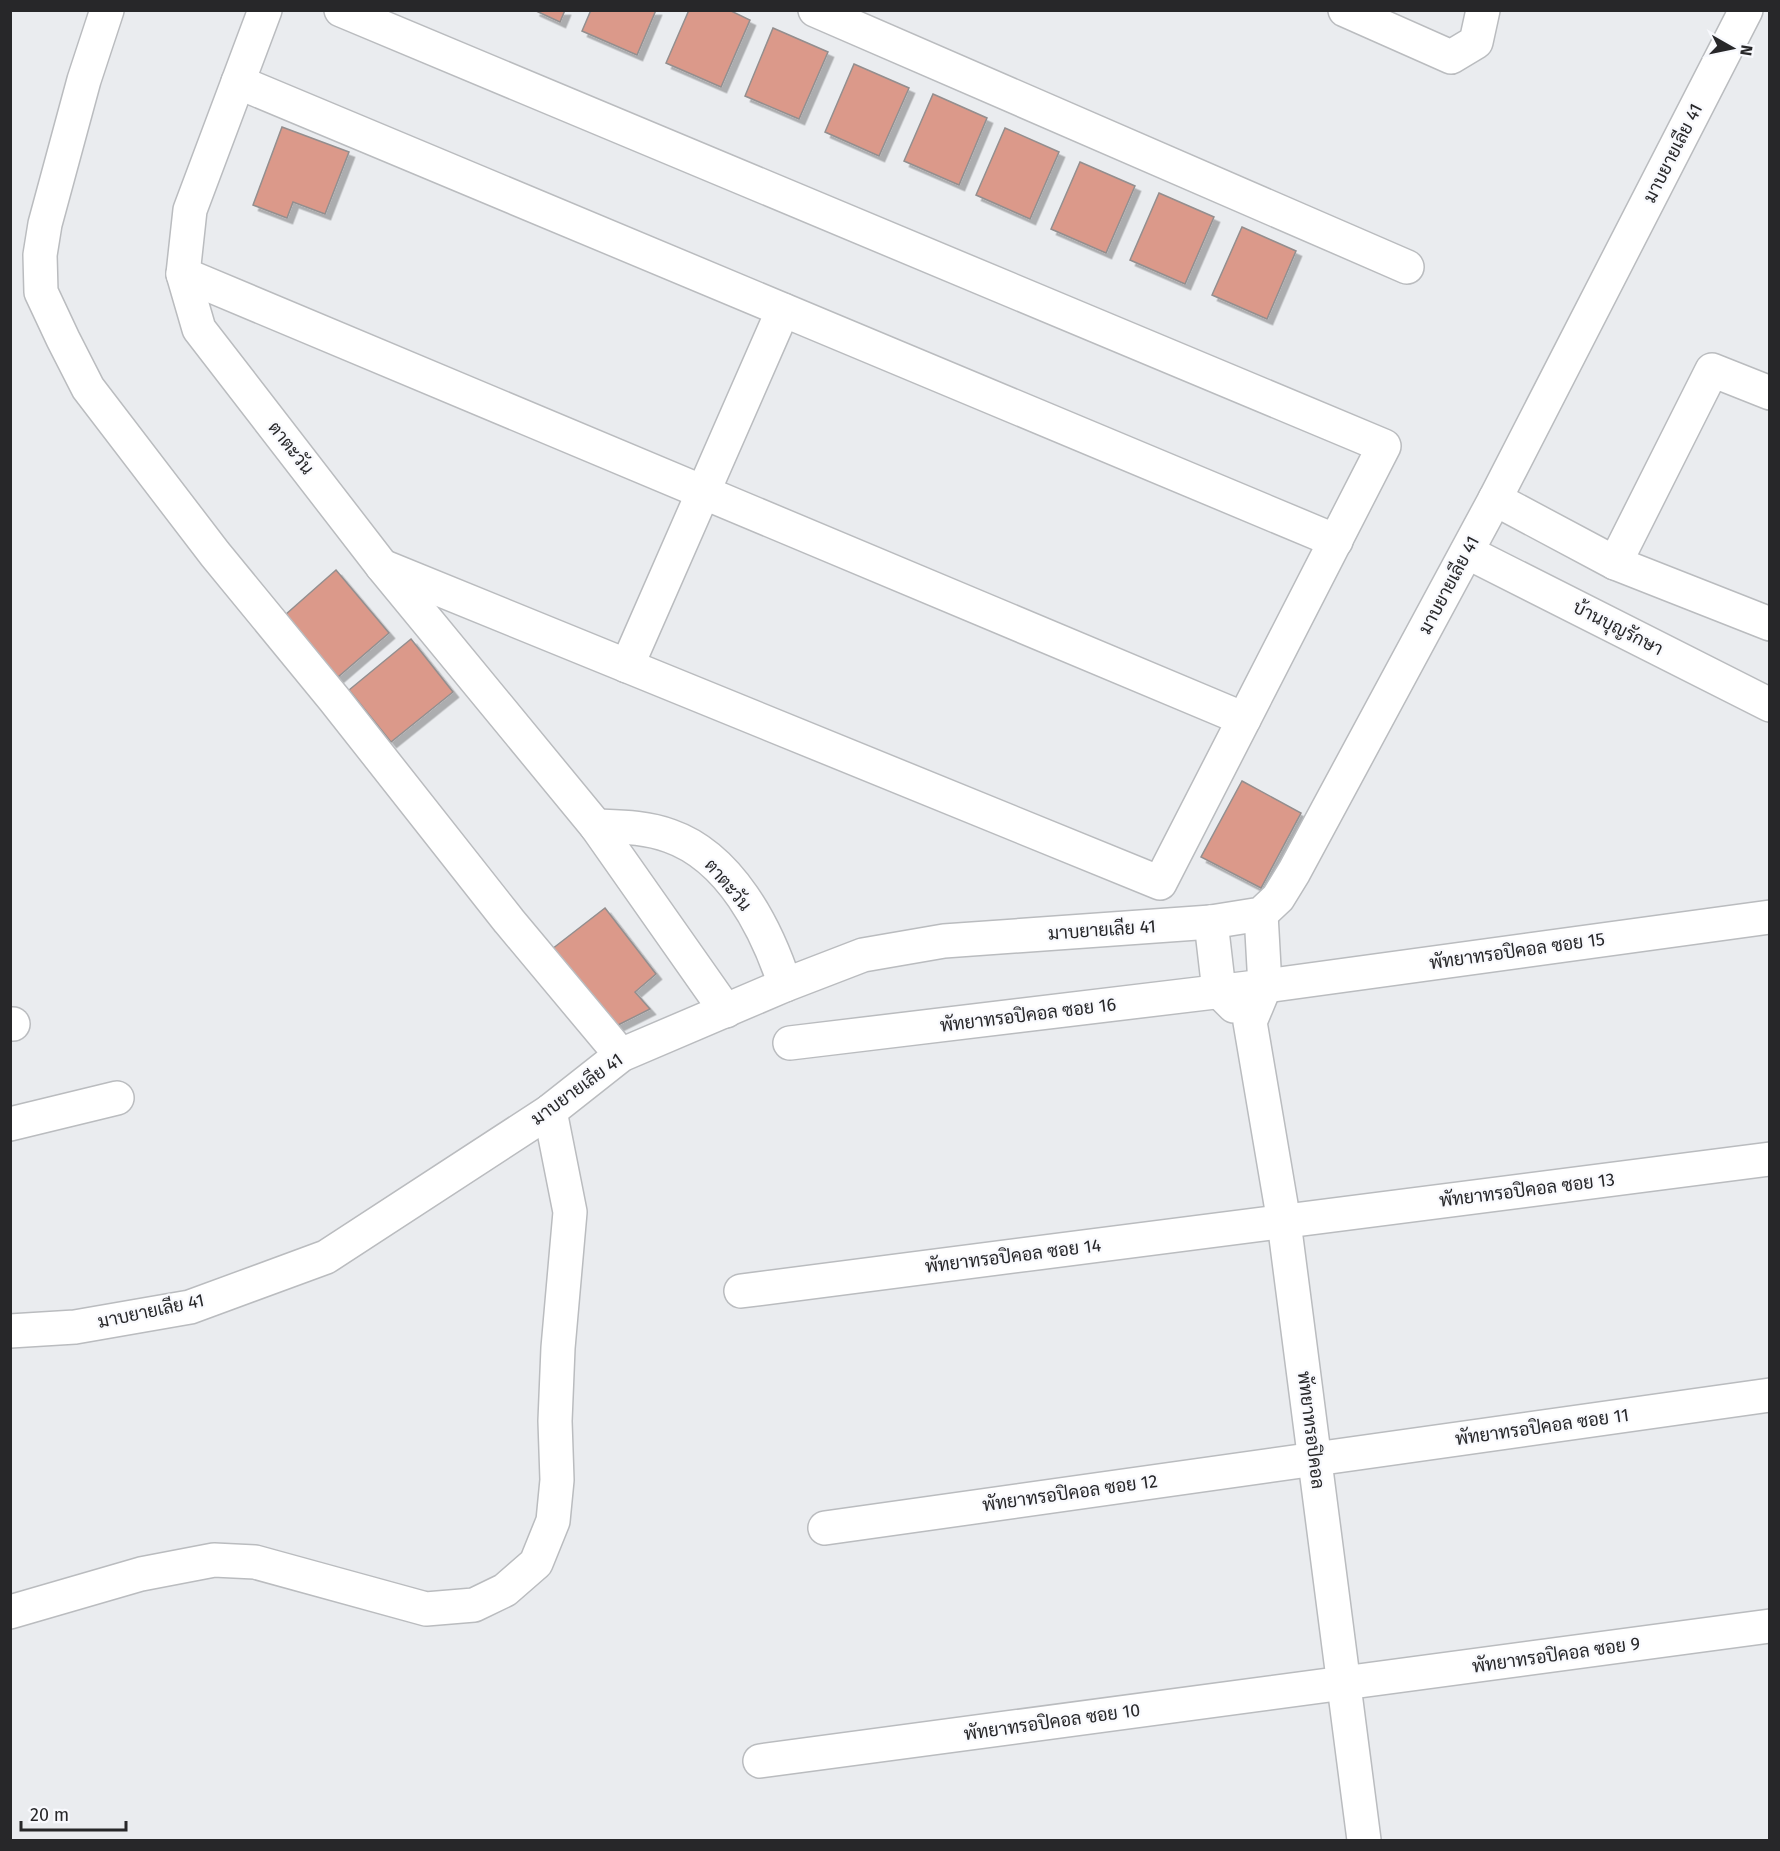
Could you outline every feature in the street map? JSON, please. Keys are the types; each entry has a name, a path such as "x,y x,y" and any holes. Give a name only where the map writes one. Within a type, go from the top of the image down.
{"street":[{"path":"107,10 84,80 45,224 40,255 41,292 63,339 88,388 215,554 334,699 509,921 621,1055"},
{"name":"ตาตะวัน","path":"265,10 190,210 183,274 199,329 382,566 596,826 726,1011"},
{"path":"341,10 1384,446 1160,883 382,566"},
{"path":"814,10 1407,267"},
{"path":"1345,10 1451,57 1476,42 1484,10"},
{"name":"มาบยายเลีย 41","path":"10,1331 75,1327 190,1306 326,1257 550,1111 621,1055 785,985 864,955 944,941 1211,922 1261,914 1278,898 1294,872 1467,552 1746,10"},
{"path":"238,82 1336,541"},
{"path":"183,274 1244,720"},
{"path":"627,666 783,310"},
{"path":"1615,563 1712,370 1770,393"},
{"path":"1495,499 1615,563 1770,624"},
{"name":"บ้านบุญรักษา","path":"1467,552 1770,705"},
{"name":"ตาตะวัน","path":"596,826 643,829 670,836 697,849 727,877 750,907 777,962 785,985"},
{"path":"1211,922 1219,991 1250,1022 1265,986 1261,914"},
{"name":"พัทยาทรอปิคอล ซอย 15","path":"1265,986 1770,916"},
{"name":"พัทยาทรอปิคอล ซอย 16","path":"790,1044 1265,986"},
{"name":"พัทยาทรอปิคอล","path":"1250,1022 1284,1222 1364,1840"},
{"path":"10,1124 117,1098"},
{"path":"10,1612 141,1574 214,1560 255,1562 426,1609 474,1605 505,1590 536,1563 552,1521 557,1480 555,1421 558,1348 570,1212 550,1111"},
{"name":"พัทยาทรอปิคอล ซอย 13","path":"1284,1222 1770,1159"},
{"name":"พัทยาทรอปิคอล ซอย 14","path":"741,1291 1284,1222"},
{"name":"พัทยาทรอปิคอล ซอย 11","path":"1315,1458 1770,1395"},
{"name":"พัทยาทรอปิคอล ซอย 12","path":"825,1528 1315,1458"},
{"name":"พัทยาทรอปิคอล ซอย 9","path":"1343,1684 1770,1626"},
{"name":"พัทยาทรอปิคอล ซอย 10","path":"760,1761 1343,1684"}],"building":[{"path":"534,10 565,10 560,22"},
{"path":"591,10 656,10 637,55 582,31"},
{"path":"689,10 729,10 750,20 721,87 666,63"},
{"path":"773,28 828,52 799,119 745,96"},
{"path":"854,64 909,88 879,156 825,132"},
{"path":"933,94 987,118 959,185 904,161"},
{"path":"282,127 349,152 325,214 293,202 287,218 253,205"},
{"path":"1005,128 1059,152 1030,219 976,195"},
{"path":"1080,162 1135,186 1106,253 1051,229"},
{"path":"1159,193 1214,217 1185,284 1130,260"},
{"path":"1242,227 1296,251 1267,319 1212,295"},
{"path":"336,570 389,633 338,677 285,615"},
{"path":"411,639 453,692 391,742 349,690"},
{"path":"1242,781 1301,813 1261,888 1201,857"},
{"path":"605,908 656,974 635,992 650,1009 616,1026 552,949"}]}
